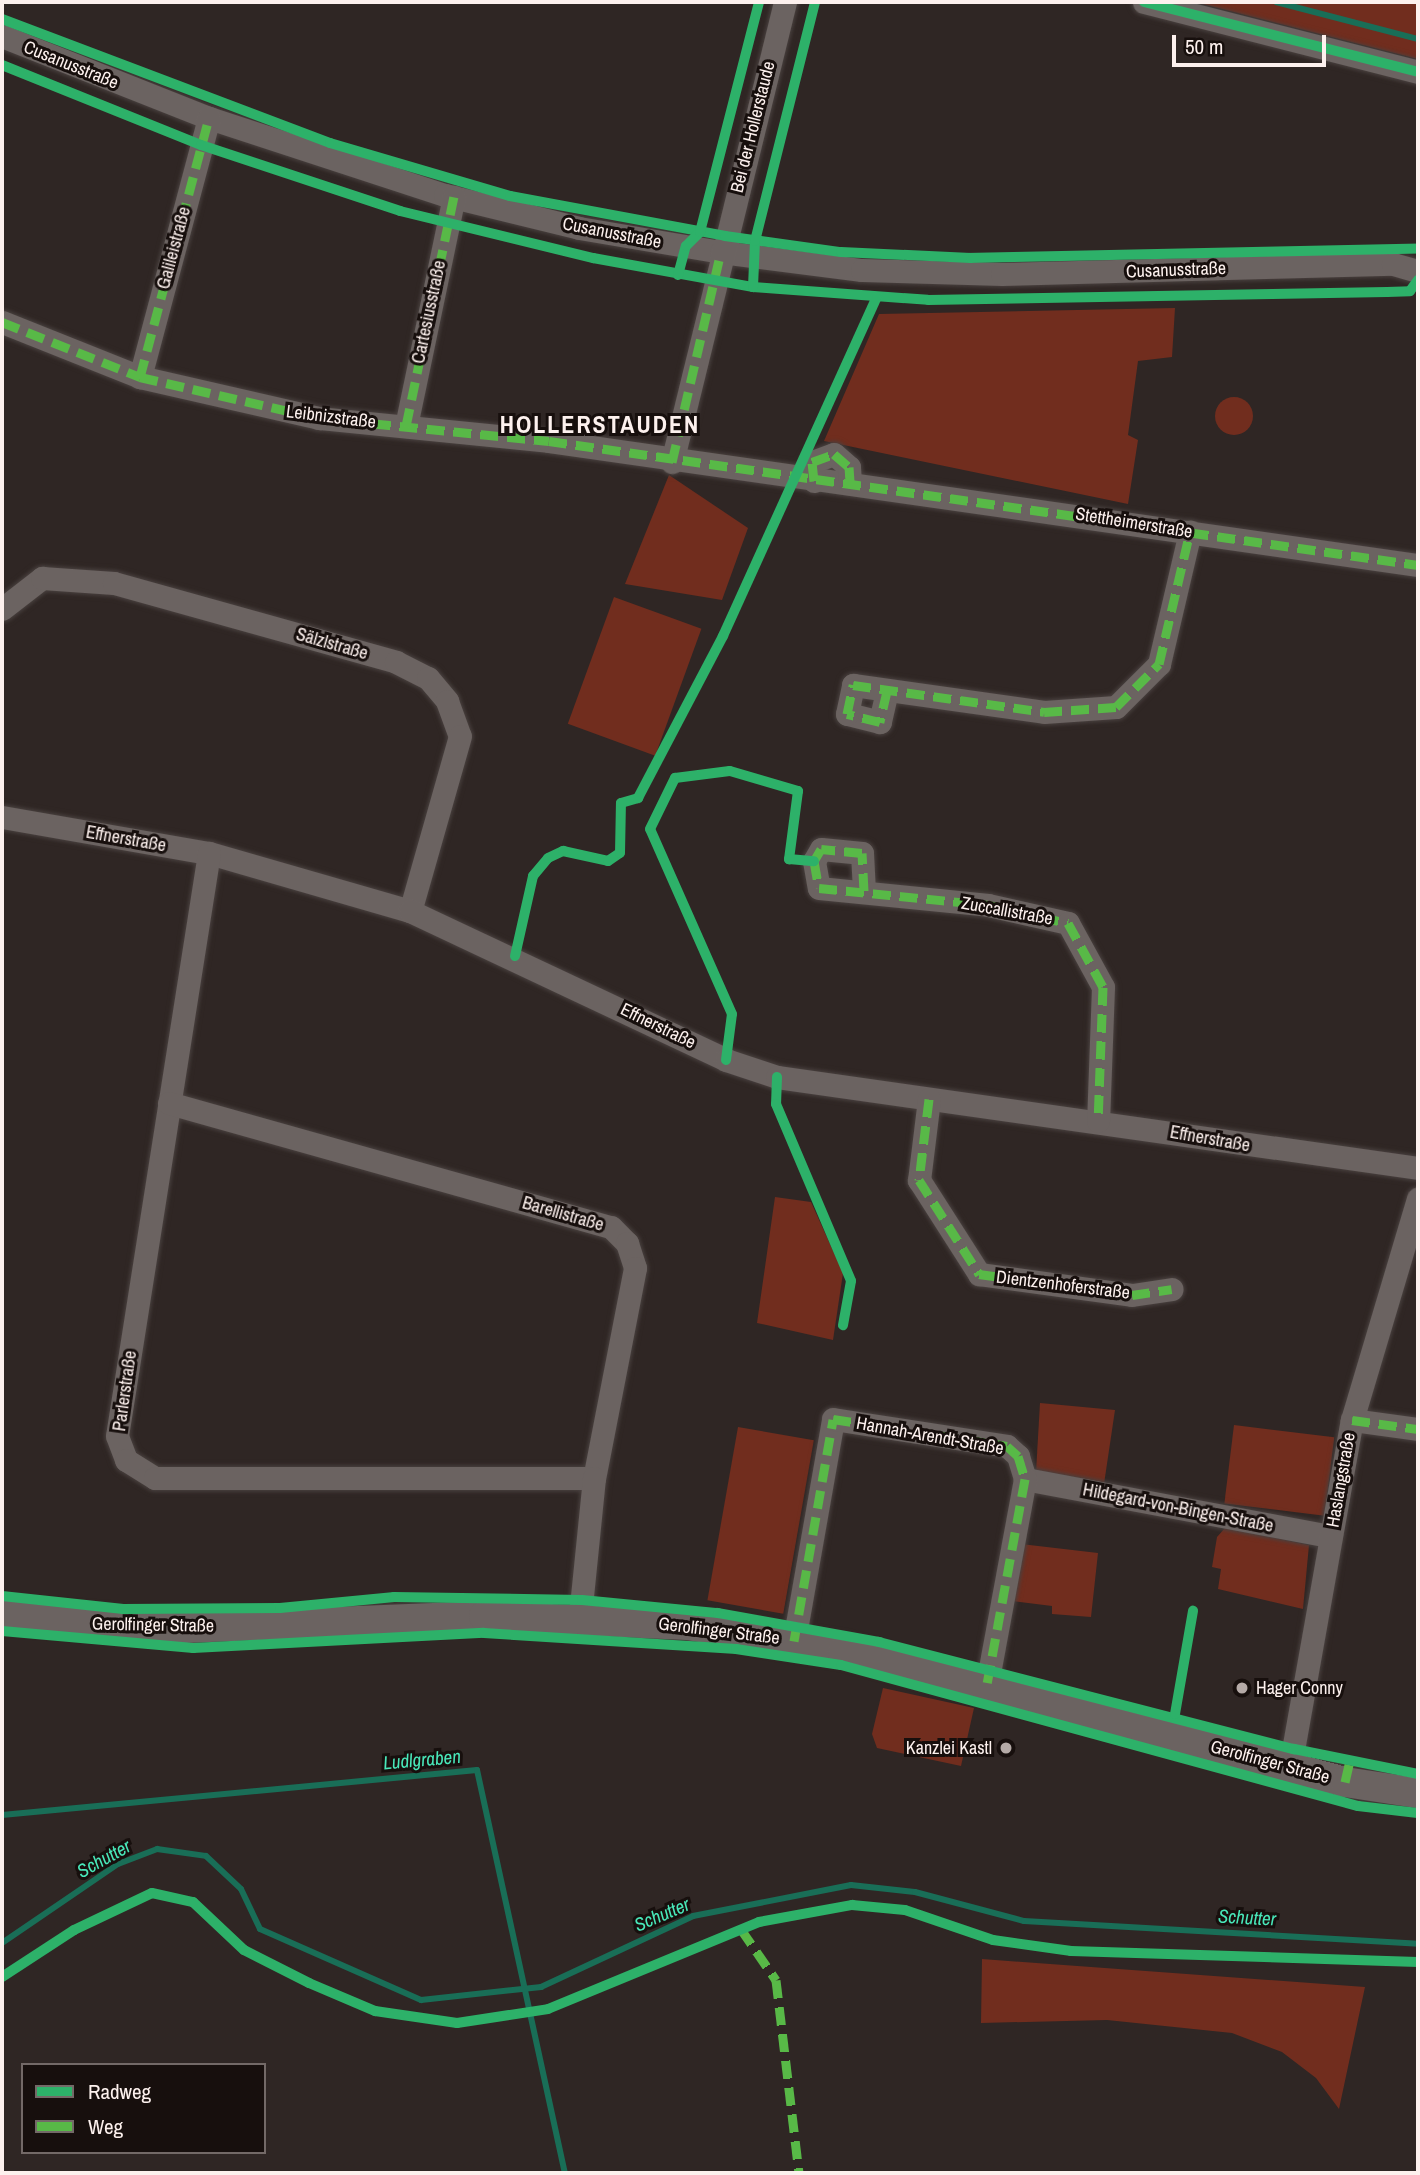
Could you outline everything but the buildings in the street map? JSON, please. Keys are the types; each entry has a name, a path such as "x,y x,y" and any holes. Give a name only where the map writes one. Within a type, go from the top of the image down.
{"street":[{"name":"Bei der Hollerstaude","path":"672,462 721,252 785,2"},
{"path":"1144,2 1418,72"},
{"name":"Cusanusstraße","path":"2,36 209,118 454,197 721,252 862,270 1002,274 1393,264 1418,271"},
{"name":"Galileistraße","path":"140,377 209,118"},
{"name":"Cartesiusstraße","path":"406,426 454,197"},
{"name":"Leibnizstraße","path":"2,322 140,377 228,402 672,462"},
{"name":"Stettheimerstraße","path":"672,462 814,481 812,462 834,454 849,467 850,482 1418,565"},
{"path":"887,691 1044,712 1116,707 1159,664 1190,532"},
{"name":"Sälzlstraße","path":"2,609 42,578 114,583 396,662 428,678 447,701 460,736 410,911"},
{"name":"Effnerstraße","path":"2,817 209,853 410,911 726,1060 777,1077 1418,1168"},
{"name":"Parlerstraße","path":"209,853 117,1436 126,1460 155,1478 594,1478"},
{"name":"Zuccallistraße","path":"864,891 988,905 1069,923 1103,987 1098,1121"},
{"name":"Dientzenhoferstraße","path":"929,1099 919,1180 979,1275 1132,1294 1172,1289"},
{"name":"Barellistraße","path":"169,1103 611,1227 627,1243 635,1268 594,1478 580,1618"},
{"name":"Haslangstraße","path":"1290,1767 1352,1420 1418,1199"},
{"name":"Hannah-Arendt-Straße","path":"794,1641 832,1419 1007,1446 1018,1456 1025,1479"},
{"path":"1352,1420 1418,1429"},
{"path":"986,1684 1025,1479"},
{"name":"Hildegard-von-Bingen-Straße","path":"1025,1479 1331,1536"},
{"name":"Gerolfinger Straße","path":"2,1615 184,1628 580,1618 794,1641 986,1684 1290,1767 1418,1793"}],"shaded area":[{"path":"1195,2 1418,2 1418,59"},
{"path":"1175,308 1172,357 1138,361 1128,435 1138,440 1128,504 824,441 879,314"},
{"path":"1234,397 1247,403 1253,416 1247,429 1234,435 1221,429 1215,416 1221,403"},
{"path":"669,475 748,528 722,600 625,584"},
{"path":"614,597 701,629 655,756 568,724"},
{"path":"775,1197 811,1202 843,1273 833,1340 757,1323"},
{"path":"1040,1403 1115,1410 1104,1484 1036,1472"},
{"path":"1234,1425 1334,1437 1325,1516 1224,1503"},
{"path":"738,1427 814,1440 783,1614 707,1600"},
{"path":"1225,1528 1309,1545 1303,1609 1218,1589 1221,1569 1212,1567 1217,1537"},
{"path":"1021,1544 1098,1553 1091,1617 1052,1614 1052,1606 1012,1601"},
{"path":"883,1688 974,1708 961,1766 877,1748 872,1734"},
{"path":"982,1959 1365,1987 1339,2109 1316,2078 1282,2052 1232,2033 1107,2020 981,2023"}],"waterway":[{"path":"1276,2 1418,39"},
{"name":"Ludlgraben","path":"2,1815 477,1770 565,2173"},
{"name":"Schutter","path":"2,1943 118,1864 157,1849 206,1856 241,1889 260,1929 421,2000 541,1987 693,1916 851,1885 915,1892 1024,1921 1418,1944"}],"marked path":[{"path":"140,377 209,118"},
{"path":"406,426 454,197"},
{"path":"672,462 721,252"},
{"path":"2,322 140,377 319,418 549,441 1418,565"},
{"path":"814,481 812,462 834,454 849,467 850,482"},
{"path":"887,691 880,722 847,714 853,685 1044,712 1116,707 1159,664 1190,532"},
{"path":"864,891 862,853 821,849 814,861 819,888 988,905 1068,923 1103,987 1098,1121"},
{"path":"929,1099 919,1180 979,1274 1132,1295 1172,1289"},
{"path":"794,1641 833,1419 1007,1446 1018,1456 1025,1479 987,1684"},
{"path":"1352,1420 1418,1429"},
{"path":"1345,1782 1350,1761"},
{"path":"741,1929 776,1980 799,2173"}],"cycle path":[{"path":"678,275 686,246 700,232 759,2"},
{"path":"753,287 755,241 815,2"},
{"path":"1144,2 1418,72"},
{"path":"2,19 330,143 510,196 725,236 841,252 971,258 1418,249"},
{"path":"2,65 201,145 400,211 593,258 753,287 928,300 1387,292 1410,291 1418,280"},
{"path":"515,956 533,876 548,858 563,851 608,861 620,853 621,803 638,798 723,636 876,298"},
{"path":"726,1060 732,1014 650,829 675,778 730,771 798,791 789,859 814,861"},
{"path":"777,1077 776,1104 851,1281 843,1325"},
{"path":"2,1596 123,1609 280,1608 394,1597 582,1600 718,1613 879,1642 1294,1749 1418,1774"},
{"path":"1175,1714 1193,1611"},
{"path":"2,1631 193,1648 484,1633 736,1649 841,1665 1358,1806 1418,1813"},
{"path":"2,1977 74,1930 152,1893 193,1902 244,1950 309,1983 375,2011 457,2023 548,2009 759,1922 852,1905 905,1910 993,1940 1071,1951 1418,1962"}],"place":[{"name":"Hager Conny","path":"1242,1688"},
{"name":"Kanzlei Kastl","path":"1006,1748"}],"district":[{"name":"HOLLERSTAUDEN","path":"600,425"}]}
